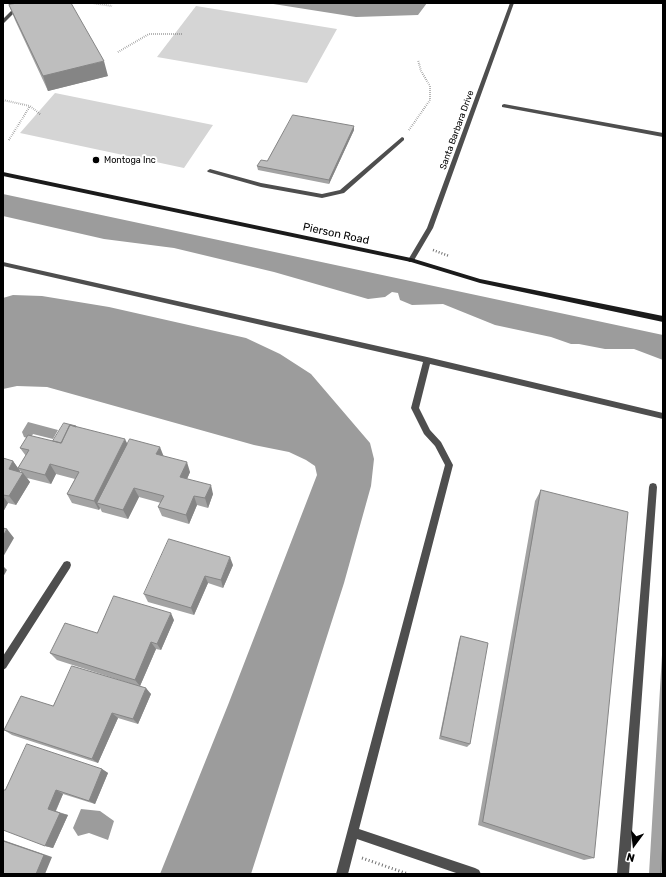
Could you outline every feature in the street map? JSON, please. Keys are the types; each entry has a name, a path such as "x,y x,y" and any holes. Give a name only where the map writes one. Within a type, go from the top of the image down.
{"street":[{"path":"3,22 21,4 16,3"},
{"name":"Santa Barbara Drive","path":"411,260 430,228 512,3"},
{"path":"504,106 663,135"},
{"path":"210,171 261,185 322,196 342,192 402,139"},
{"name":"Pierson Road","path":"3,174 411,260 480,281 663,319"},
{"path":"3,264 427,360 663,416"},
{"path":"342,874 449,465 438,444 427,432 415,408 427,360"},
{"path":"623,874 653,488"},
{"path":"3,665 67,565"},
{"path":"352,832 475,874"}],"path":[{"path":"92,3 112,6"},
{"path":"118,52 149,34 182,34"},
{"path":"402,139 430,100 430,86 421,71 418,60"},
{"path":"3,100 30,106 41,115"},
{"path":"9,140 30,106"},
{"path":"347,853 408,874"}],"shaded area":[{"path":"267,3 427,3 418,15 356,17"},
{"path":"196,6 337,29 307,83 157,57"},
{"path":"55,93 213,125 184,168 20,133"},
{"path":"3,194 663,335 663,360 634,349 605,349 571,344 551,337 495,325 443,304 412,305 400,300 398,293 392,292 385,297 368,299 274,272 174,248 104,239 3,216"},
{"path":"13,295 42,296 109,307 246,338 280,354 311,374 370,443 374,459 371,486 344,583 251,874 160,874 228,705 317,475 315,466 289,452 254,445 47,387 17,386 3,389 3,298"},
{"path":"28,422 58,430 53,439 33,434 30,439 24,437 22,432"},
{"path":"81,809 100,811 114,821 108,840 89,833 78,836 73,828"}],"building":[{"path":"17,3 71,3 104,61 43,76 9,5"},
{"path":"293,115 354,126 329,180 257,166 261,160 267,161"},
{"path":"64,423 76,426 76,427 70,425 61,443 53,441"},
{"path":"70,425 125,439 94,501 67,494 79,472 50,464 45,475 18,468 29,450 20,448 28,435 61,443"},
{"path":"130,439 160,447 156,454 187,462 180,477 211,485 205,498 194,496 186,515 158,507 164,496 134,488 123,510 97,503"},
{"path":"3,458 13,461 9,469 23,473 9,496 3,495"},
{"path":"541,490 628,512 594,858 483,822"},
{"path":"3,528 7,529 3,536"},
{"path":"169,539 230,557 221,580 205,576 191,608 144,594"},
{"path":"114,596 171,613 157,644 151,642 135,680 50,653 65,623 97,633"},
{"path":"461,636 488,643 470,744 441,736"},
{"path":"72,666 146,688 133,719 112,713 92,759 4,730 21,696 53,706"},
{"path":"27,744 102,769 89,801 56,790 48,809 60,813 45,846 3,830 3,790 5,790"},
{"path":"663,837 663,874 661,874"},
{"path":"3,841 44,855 36,874 3,874"}],"place":[{"name":"Montoga Inc","path":"96,160"}]}
